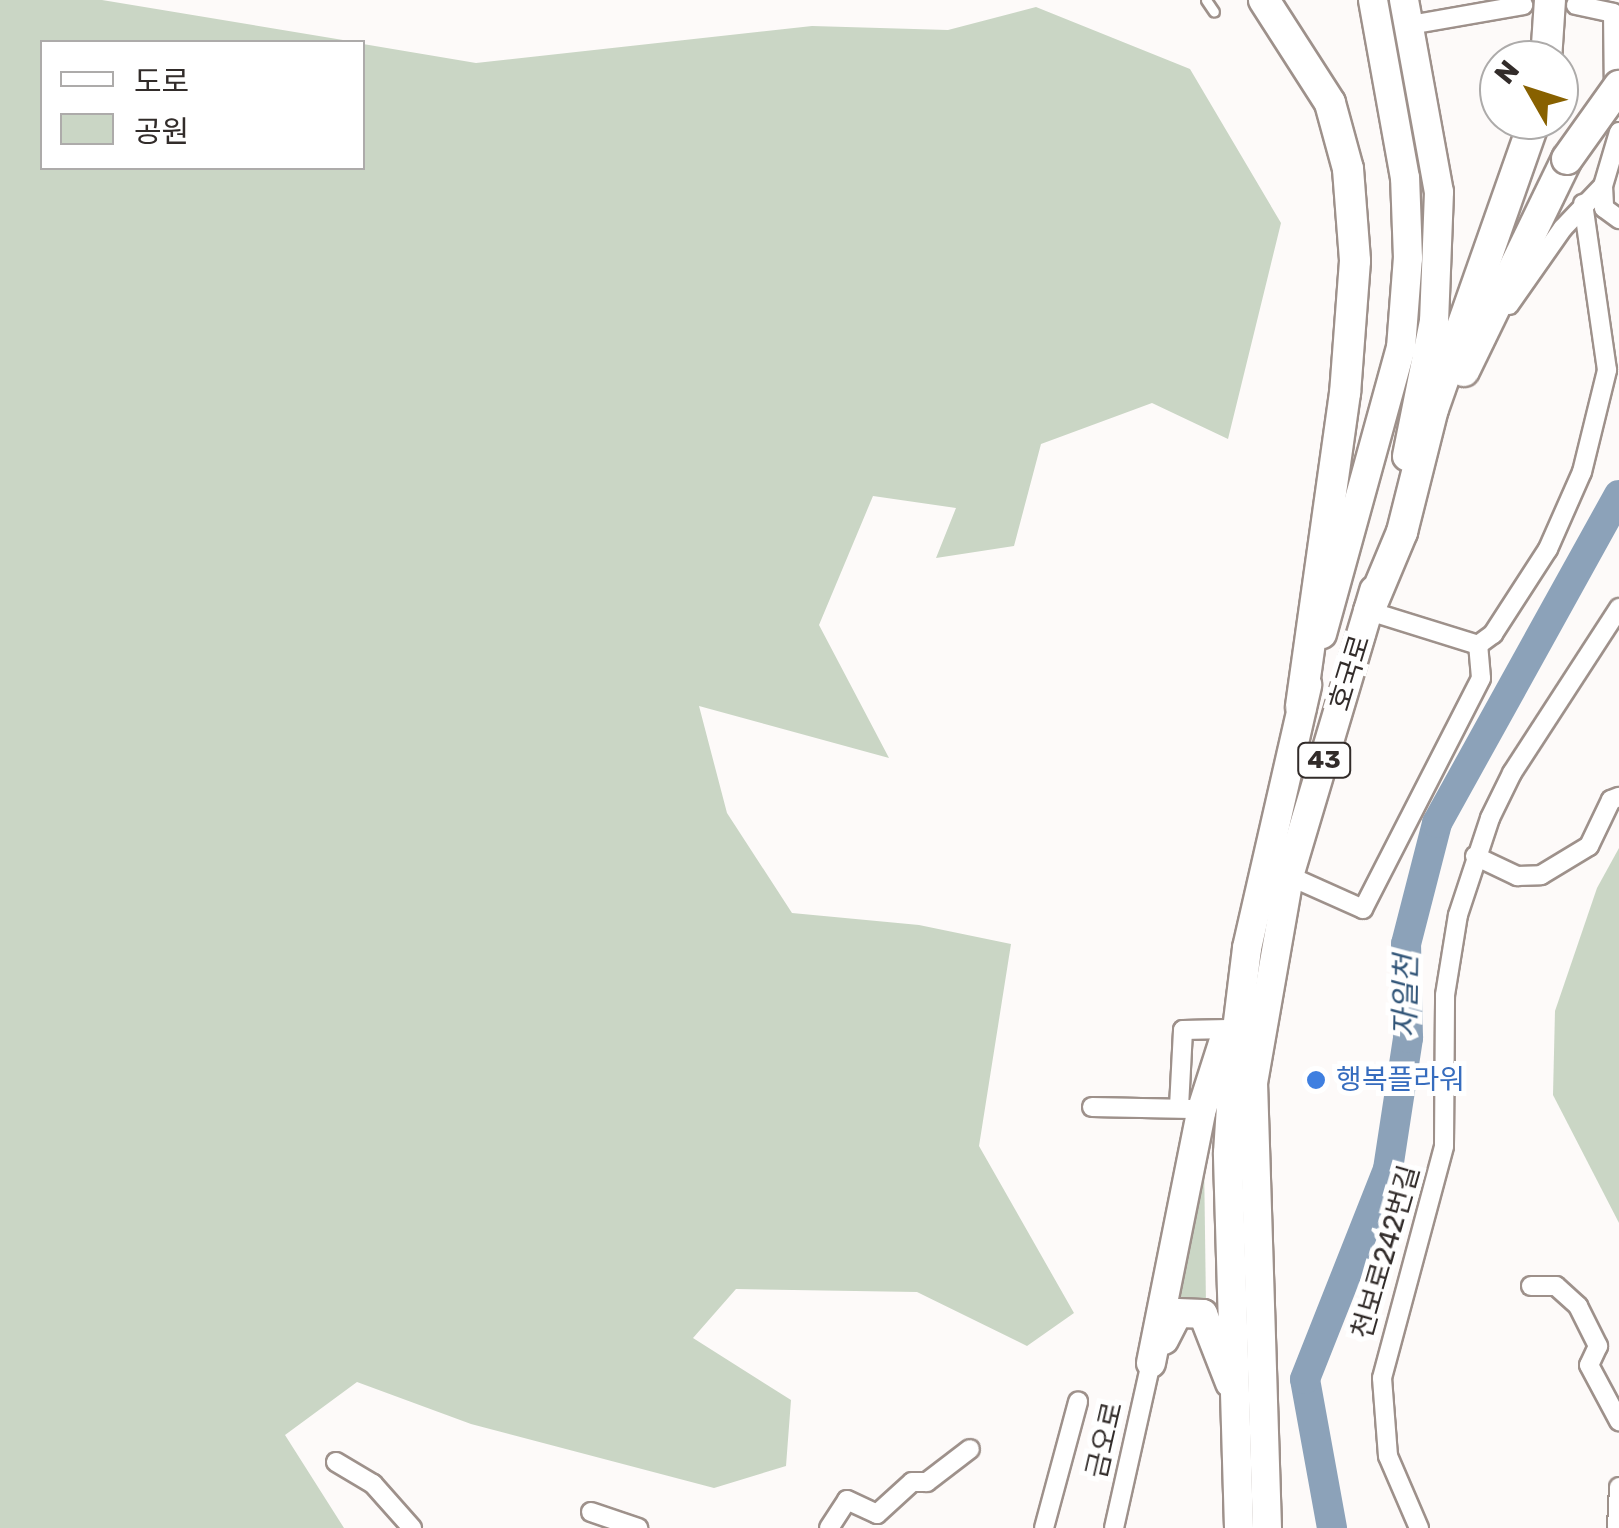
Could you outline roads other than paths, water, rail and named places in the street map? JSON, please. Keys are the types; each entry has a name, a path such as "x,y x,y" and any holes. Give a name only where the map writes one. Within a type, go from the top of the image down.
{"highway":[{"path":"1264,0 1330,103 1348,168 1355,261 1345,393 1301,707"},
{"path":"1547,40 1550,4"},
{"path":"1370,610 1474,348 1567,159 1619,86"},
{"path":"1402,532 1444,376 1528,140"}],"main road":[{"name":"호국로","path":"1238,1528 1238,1405 1228,1153 1246,948 1301,707 1401,348 1408,258 1404,178 1373,0"},
{"name":"호국로","path":"1267,1528 1253,1083 1289,876 1370,610 1434,320 1439,192 1407,12"},
{"path":"1151,1363 1190,1109 1228,1029 1246,948"},
{"path":"1151,1363 1174,1317 1198,1311 1238,1405"}],"street":[{"path":"1407,12 1550,4 1613,13 1618,25 1610,64 1619,110"},
{"path":"1617,218 1604,208 1603,186 1619,132"},
{"path":"1474,348 1583,204 1603,186"},
{"path":"1478,645 1492,634 1548,549 1601,412 1607,370 1583,204"},
{"name":"천보로242번길","path":"1419,1528 1388,1456 1382,1378 1444,1146 1446,995 1475,856 1512,773 1619,608"},
{"path":"1370,610 1478,645"},
{"path":"1289,876 1363,909 1481,678 1478,645"},
{"path":"1475,856 1518,876 1541,875 1589,846 1611,800 1619,797"},
{"path":"1092,1107 1190,1109 1184,1030 1228,1029"},
{"path":"1530,1286 1556,1286 1578,1306 1598,1346 1589,1365 1619,1420"},
{"name":"금오로","path":"1114,1528 1151,1363"},
{"path":"1044,1528 1078,1402"},
{"path":"828,1528 847,1500 877,1514 912,1482 927,1482 970,1449"},
{"path":"336,1462 373,1484 412,1528"},
{"path":"1617,1528 1619,1487"},
{"path":"591,1512 638,1528"}],"lane":[{"path":"1206,0 1214,12"}],"waterway":[{"name":"자일천","path":"1332,1528 1305,1379 1388,1169 1408,1038 1406,944 1437,823 1619,495"}],"place":[{"name":"행복플라워","path":"1316,1080"}]}
